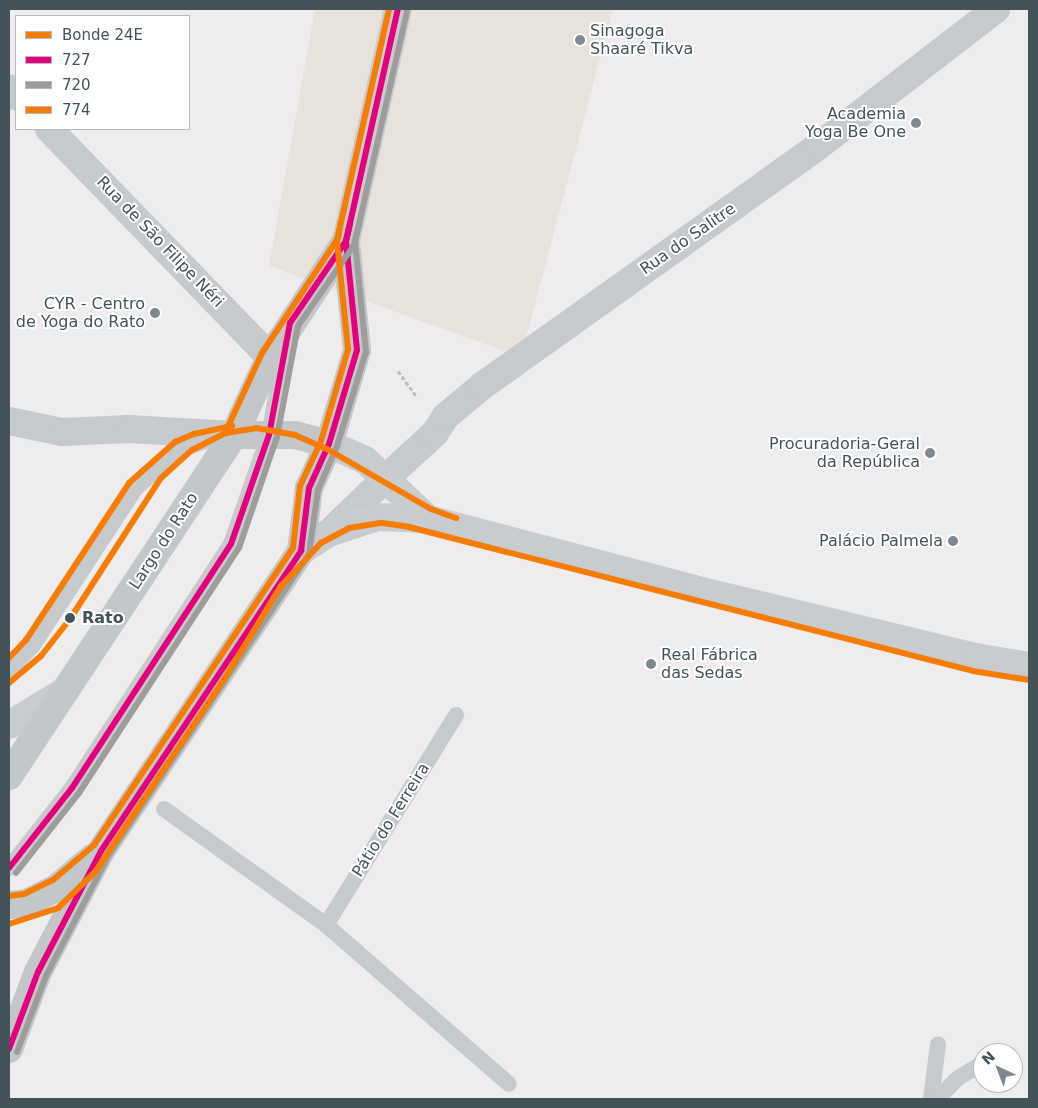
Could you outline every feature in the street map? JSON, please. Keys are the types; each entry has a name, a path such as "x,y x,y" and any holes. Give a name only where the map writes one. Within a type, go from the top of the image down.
{"main road":[{"path":"301,551 309,488 329,444 357,350 346,241 398,9"},
{"name":"Largo do Rato","path":"9,776 234,435 270,357 290,323 346,241"},
{"path":"234,435 294,435 329,444 365,460 387,477 428,519"},
{"path":"9,1049 38,972 101,851 301,551 328,533 377,517 428,519 694,589 976,657 1029,666"},
{"path":"9,725 65,691"},
{"path":"9,905 27,903 58,887 101,851"}],"street":[{"name":"Rua do Salitre","path":"328,533 474,392 817,147 996,9"},
{"name":"Rua de São Filipe Néri","path":"50,130 270,357"},
{"path":"9,421 62,432 130,429 234,435"}],"lane":[{"path":"9,868 72,788 224,556 237,530 269,435 290,323"},
{"path":"9,671 33,645 118,514 151,473 179,450 196,442 234,435"},
{"name":"Pátio do Ferreira","path":"326,925 456,715"},
{"path":"164,809 326,925 509,1084"},
{"path":"931,1099 938,1044"},
{"path":"937,1099 958,1078 973,1069"}],"path":[{"path":"398,371 417,397"}],"shaded area":[{"path":"315,9 613,9 521,357 269,266"}],"tram line":[{"name":"24E","path":"9,683 41,656 70,619 161,478 192,450 226,433 256,428 295,435 327,449 431,509 456,518"},
{"name":"24E","path":"9,924 58,908 95,872 223,681 281,586 321,543 349,528 382,523 409,527 973,671 1029,680"}],"transit line":[{"name":"774","path":"9,896 24,894 53,880 94,845 293,548 300,486 321,441 348,349 337,240 389,9"},
{"name":"727","path":"9,1049 38,972 101,851 301,551 309,488 329,444 357,350 346,241 398,9"},
{"name":"720","path":"17,1052 46,976 109,855 309,554 318,490 337,446 366,352 355,242 407,11"},
{"name":"774","path":"226,431 262,353 338,238 341,221"},
{"name":"727","path":"9,868 72,788 231,544 269,435 290,323 346,241 350,223"},
{"name":"720","path":"16,873 79,793 239,548 277,437 298,326 354,245 359,225"},
{"name":"774","path":"9,658 26,640 129,483 175,442 194,434 232,426"}],"place":[{"name":"Sinagoga Shaaré Tikva","path":"580,40"},
{"name":"Academia Yoga Be One","path":"916,123"},
{"name":"CYR - Centro de Yoga do Rato","path":"155,313"},
{"name":"Procuradoria-Geral da República","path":"930,453"},
{"name":"Palácio Palmela","path":"953,541"},
{"name":"Rato","path":"70,618"},
{"name":"Real Fábrica das Sedas","path":"651,664"}]}
